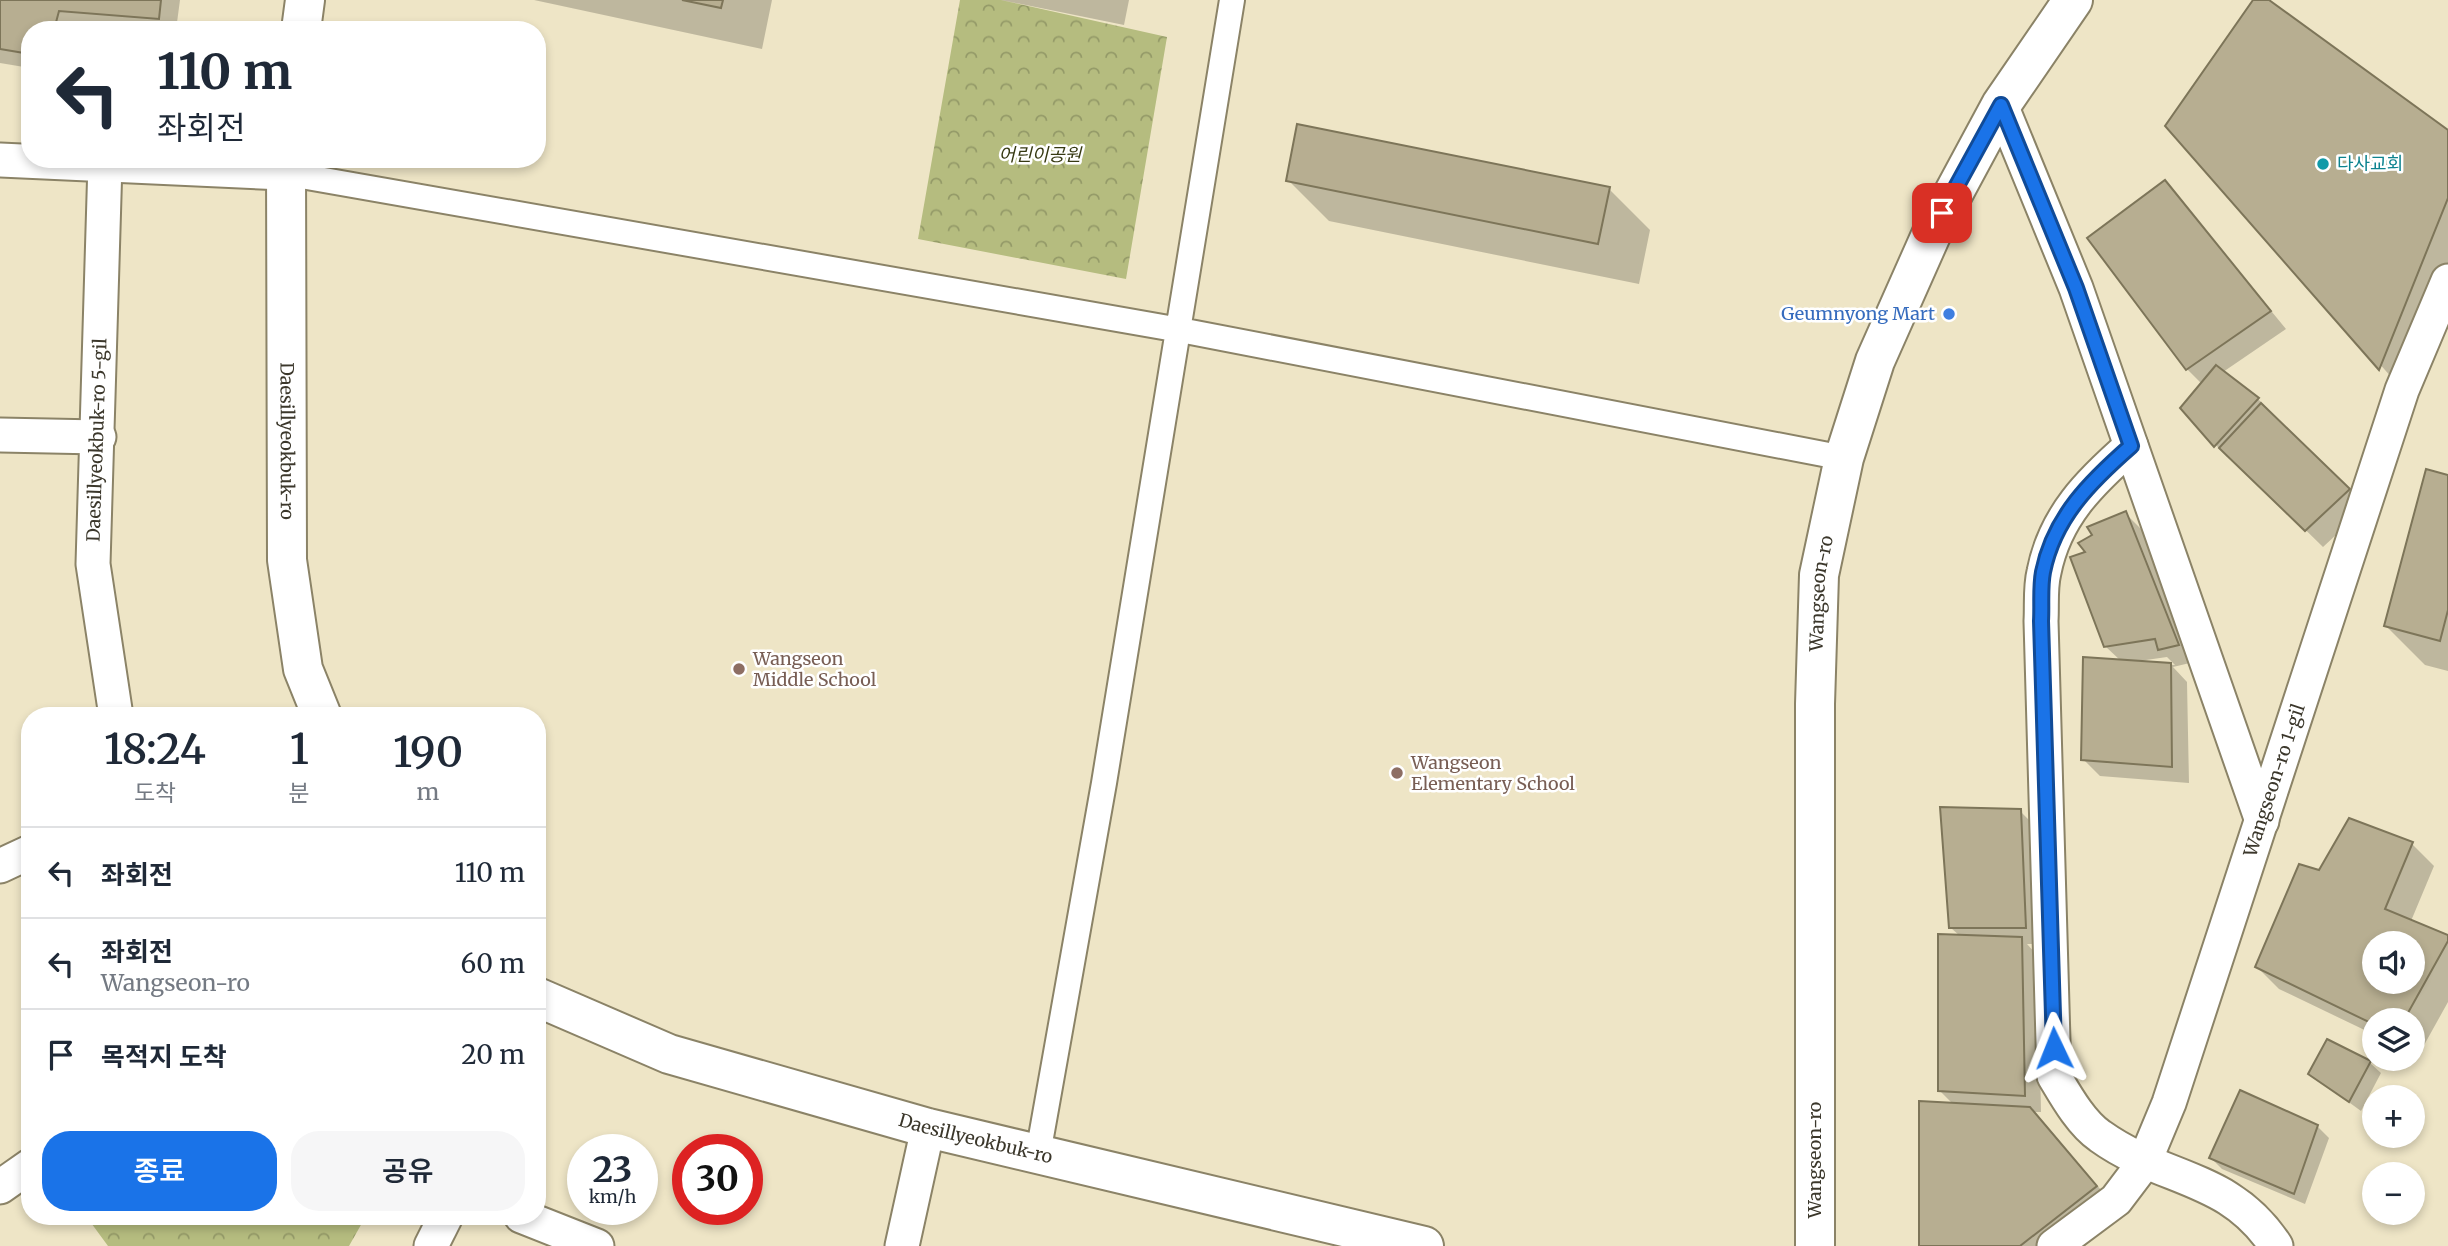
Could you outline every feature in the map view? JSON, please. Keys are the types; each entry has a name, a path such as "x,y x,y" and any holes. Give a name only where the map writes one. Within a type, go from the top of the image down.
{"street":[{"path":"302,21 305,0"},
{"path":"1038,1154 1180,330 1231,0"},
{"name":"Wangseon-ro","path":"1815,1246 1815,704 1819,587 1844,458 1875,361 1931,235 2001,105 2073,0"},
{"path":"2001,105 2076,288 2262,821"},
{"path":"0,160 21,161"},
{"name":"Daesillyeokbuk-ro 5-gil","path":"105,168 99,437 93,565 115,707"},
{"name":"Daesillyeokbuk-ro","path":"285,168 287,560 303,669 319,707"},
{"path":"296,168 1180,330 1844,458"},
{"name":"Wangseon-ro 1-gil","path":"2054,1246 2116,1200 2144,1163 2169,1103 2402,390 2448,281"},
{"path":"0,435 99,437"},
{"path":"2131,446 2084,488 2064,518 2043,572 2041,621 2054,1076 2066,1097 2098,1135 2144,1163 2205,1184 2243,1206 2276,1246"},
{"path":"0,866 21,856"},
{"name":"Daesillyeokbuk-ro","path":"546,1001 669,1054 928,1128 1424,1246"},
{"path":"902,1246 928,1128"},
{"path":"0,1187 21,1172"},
{"path":"431,1246 442,1225"},
{"path":"544,1225 597,1246"}],"green space":[{"name":"어린이공원","path":"960,0 1001,0 1167,37 1126,279 918,239"},
{"path":"93,1225 361,1225 349,1246 108,1246"}],"building":[{"path":"0,0 161,0 159,19 59,11 56,21 21,21 21,52 0,49"},
{"path":"682,0 723,0 721,8"},
{"name":"다사교회","path":"2253,0 2269,0 2448,130 2448,198 2379,370 2165,126"},
{"path":"1297,124 1610,187 1598,244 1286,181"},
{"path":"2165,180 2271,311 2186,370 2087,238"},
{"path":"2216,365 2259,398 2214,447 2180,408"},
{"path":"2261,403 2350,489 2305,531 2219,448"},
{"path":"2426,469 2448,475 2448,610 2440,641 2384,626"},
{"path":"2126,511 2179,645 2158,650 2155,639 2104,647 2070,557 2085,552 2078,543 2092,535 2087,527"},
{"path":"2083,657 2171,663 2172,767 2081,760"},
{"path":"1940,807 2021,809 2026,928 1949,928"},
{"path":"2349,818 2413,842 2385,909 2448,935 2448,941 2425,982 2425,931 2362,931 2362,994 2418,994 2411,1008 2362,1008 2362,1019 2255,967 2299,864 2319,870"},
{"path":"1938,934 2022,937 2025,1096 1938,1091"},
{"path":"2327,1039 2362,1056 2362,1071 2366,1071 2349,1102 2308,1074"},
{"path":"2240,1090 2318,1125 2294,1194 2209,1158"},
{"path":"1919,1101 2030,1107 2097,1186 2020,1246 1919,1246"}],"place":[{"name":"다사교회","path":"2323,164"},
{"name":"Geumnyong Mart","path":"1949,314"},
{"name":"Wangseon Middle School","path":"739,669"},
{"name":"Wangseon Elementary School","path":"1397,773"}],"route":[{"path":"1942,213 2001,105 2076,288 2131,446 2084,488 2064,518 2043,572 2041,621 2054,1048"}]}
